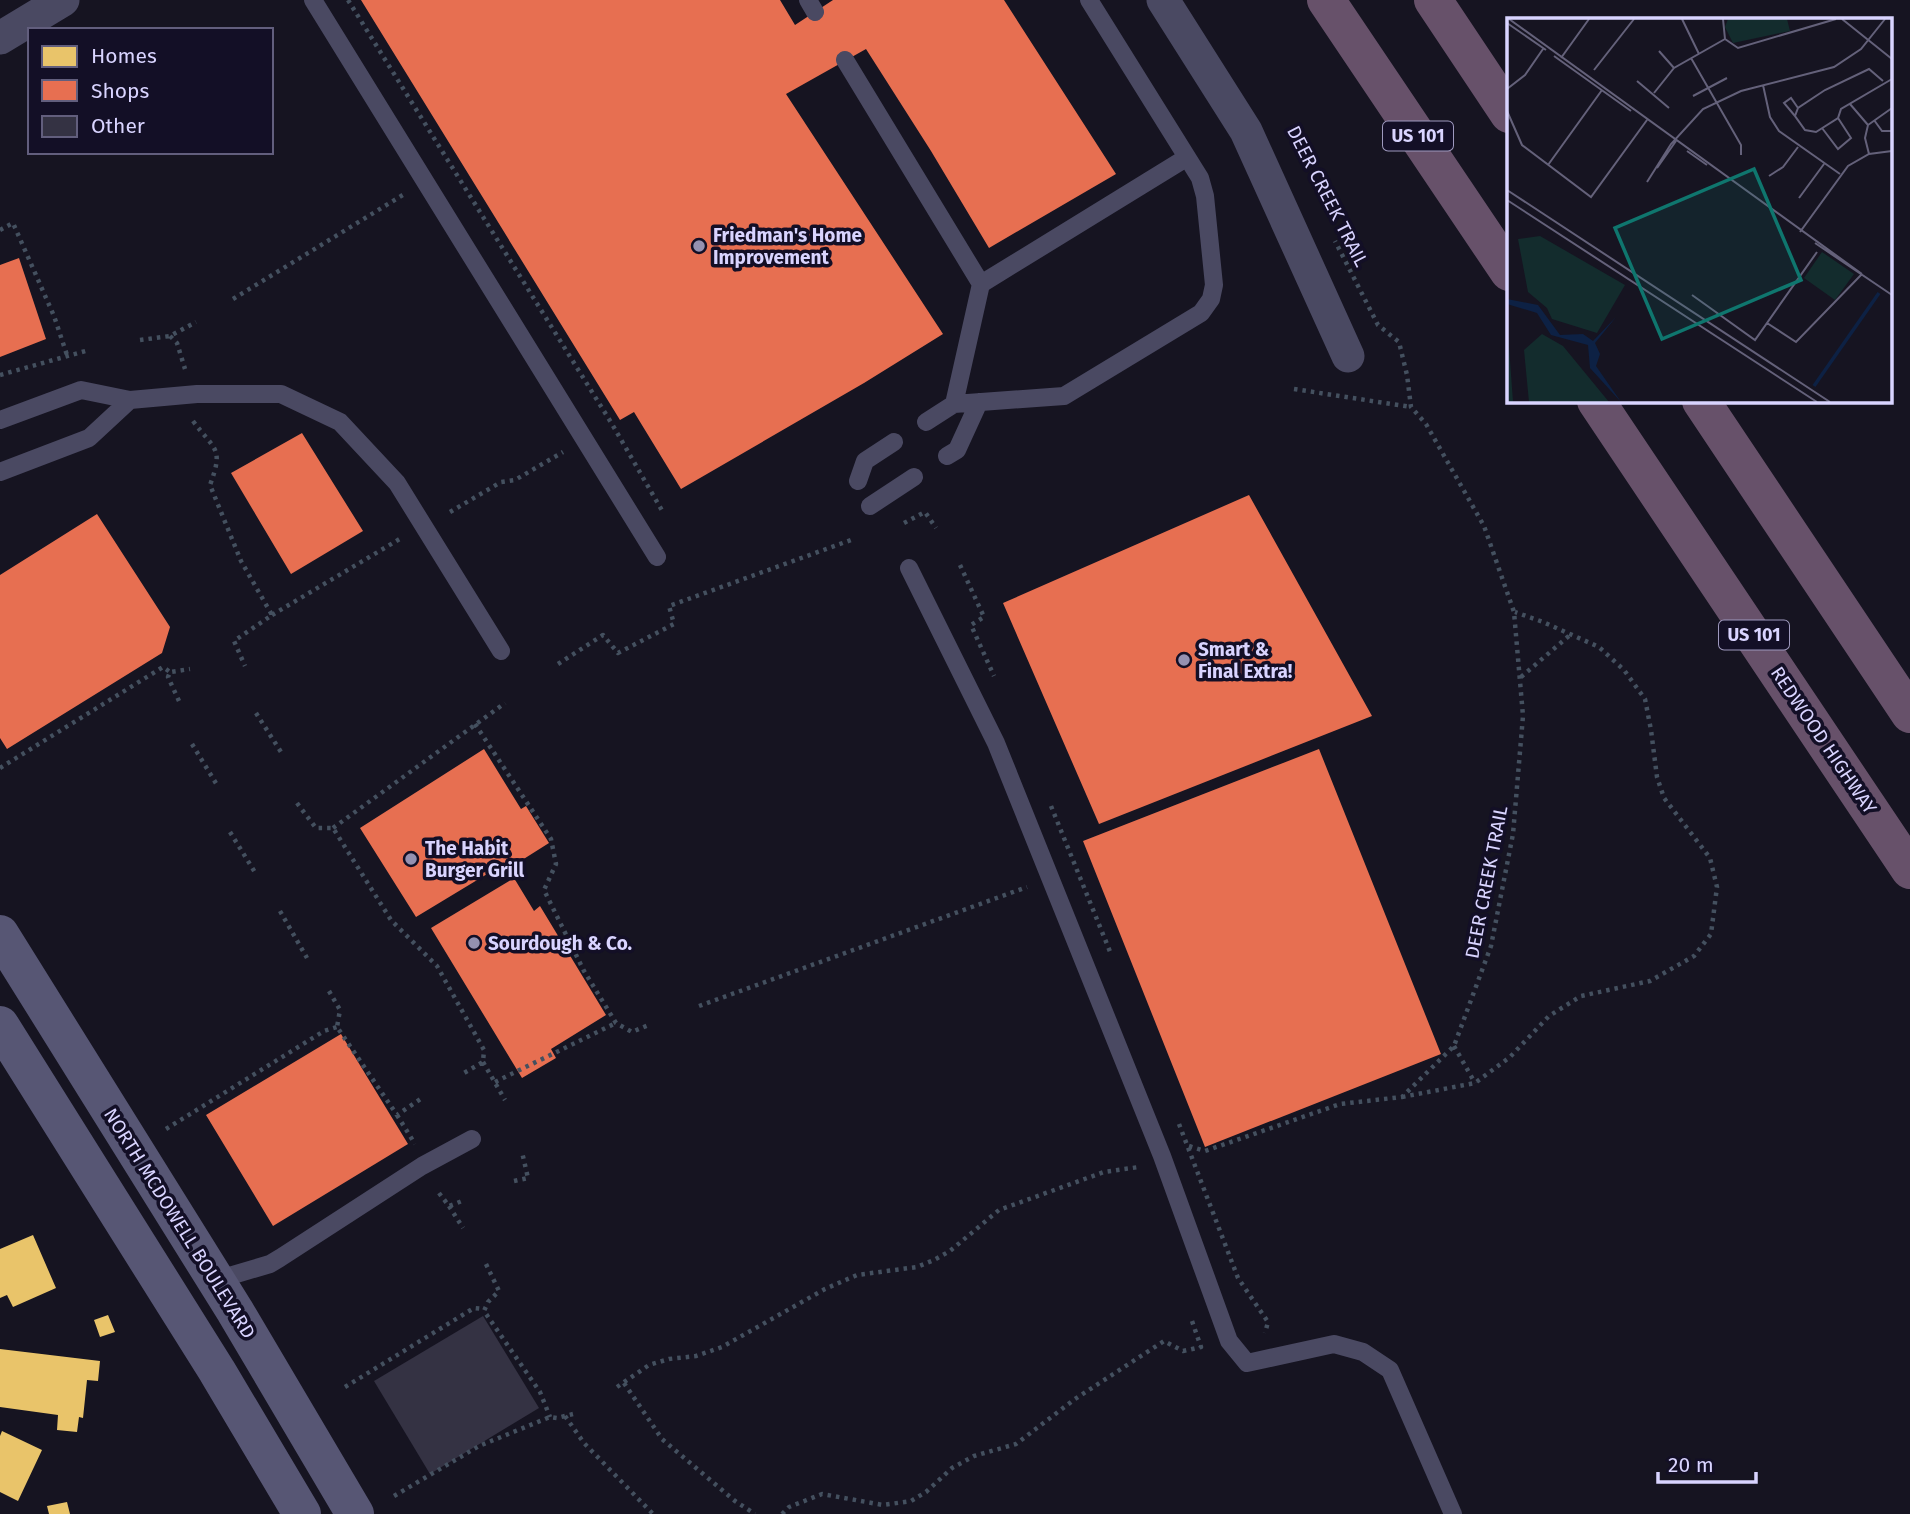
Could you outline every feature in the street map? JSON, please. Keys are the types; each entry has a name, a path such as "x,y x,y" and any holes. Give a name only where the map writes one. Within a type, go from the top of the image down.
{"highway":[{"name":"US 101","path":"1326,0 1507,269"},
{"path":"1433,0 1507,111"},
{"name":"REDWOOD HIGHWAY","path":"1597,402 1910,870"},
{"path":"1702,402 1910,714"}],"main road":[{"name":"NORTH MCDOWELL BOULEVARD","path":"0,934 216,1280 355,1514"},
{"path":"0,1025 217,1371 302,1514"}],"street":[{"path":"0,38 63,0"},
{"path":"1163,0 1246,131 1348,356"}],"lane":[{"path":"313,0 657,557"},
{"path":"926,422 954,404 1063,396 1201,313 1211,299 1214,285 1205,196 1200,178 1089,0"},
{"path":"845,60 981,285 954,404"},
{"path":"981,285 1186,158"},
{"path":"0,420 81,390 130,400 197,394 281,394 340,422 397,483 501,650"},
{"path":"0,472 89,438 130,400"},
{"path":"947,456 957,450 979,402"},
{"path":"859,481 865,461 894,442"},
{"path":"870,506 914,477"},
{"path":"909,568 1000,754 1162,1156 1229,1341 1247,1363 1334,1344 1363,1352 1390,1370 1453,1514"},
{"path":"216,1280 270,1264 422,1166 472,1139"}],"path":[{"path":"348,0 612,424 664,514"},
{"path":"233,299 407,193"},
{"path":"0,230 13,223 54,316 67,355"},
{"name":"DEER CREEK TRAIL","path":"1335,240 1378,325 1399,342 1407,375 1410,407 1426,424 1484,526 1514,612 1520,677 1523,716 1513,834 1491,946 1454,1046 1402,1097"},
{"path":"140,340 170,336 196,322"},
{"path":"170,336 177,343 186,372"},
{"path":"0,375 89,350"},
{"path":"1294,388 1410,407"},
{"path":"193,421 217,449 218,462 209,485 241,561 272,615"},
{"path":"450,512 501,482 515,480 564,452"},
{"path":"904,523 925,512 936,528"},
{"path":"245,666 234,640 403,537"},
{"path":"558,664 603,635 618,653 674,624 669,606 851,540"},
{"path":"960,565 984,617 971,625 999,687"},
{"path":"1265,1333 1268,1322 1238,1278 1189,1146 1205,1152 1340,1104 1402,1097 1475,1083 1510,1057 1549,1016 1581,996 1650,981 1694,956 1710,934 1717,887 1710,858 1664,798 1657,777 1645,699 1624,670 1599,647 1514,612"},
{"path":"1520,677 1571,634"},
{"path":"0,768 163,667 170,672 190,669"},
{"path":"170,672 168,677 179,701"},
{"path":"297,803 316,828 333,828 505,703"},
{"path":"256,713 281,752"},
{"path":"475,724 551,839 556,864 544,890 584,971 616,1023 632,1032 651,1024"},
{"path":"192,744 217,785"},
{"path":"1048,797 1079,873"},
{"path":"333,828 391,920 436,966 484,1050 483,1062 505,1100"},
{"path":"230,832 256,874"},
{"path":"699,1006 1028,887"},
{"path":"280,911 307,958"},
{"path":"329,991 340,1010 337,1027 415,1144"},
{"path":"495,1082 616,1023"},
{"path":"166,1129 324,1031 337,1027"},
{"path":"1454,1046 1475,1083"},
{"path":"464,1073 483,1062"},
{"path":"397,1115 422,1098"},
{"path":"514,1181 528,1178 522,1152"},
{"path":"617,1387 649,1365 669,1359 696,1356 722,1347 816,1294 857,1275 917,1267 934,1260 950,1251 999,1210 1104,1172 1138,1166 1142,1179"},
{"path":"439,1193 463,1228"},
{"path":"449,1206 461,1201"},
{"path":"345,1387 474,1308 484,1308 499,1291 486,1264"},
{"path":"484,1308 540,1392 550,1417"},
{"path":"782,1514 789,1507 822,1494 883,1505 911,1501 926,1492 952,1468 974,1456 1016,1444 1075,1399 1164,1341 1183,1351 1201,1347 1192,1321"},
{"path":"624,1383 662,1439 734,1502 755,1514"},
{"path":"394,1496 479,1446 550,1417 573,1414"},
{"path":"565,1415 584,1443 653,1514"}],"building: Homes":[{"path":"33,1235 56,1288 13,1307 7,1295 0,1298 0,1249"},
{"path":"108,1315 115,1332 100,1337 94,1320"},
{"path":"0,1349 100,1361 98,1381 87,1380 83,1418 79,1417 77,1432 57,1430 58,1415 0,1407"},
{"path":"2,1431 42,1450 18,1501 0,1492"},
{"path":"67,1502 70,1514 49,1514 47,1506"}],"building: Shops":[{"name":"Friedman's Home Improvement","path":"361,0 780,0 795,25 833,0 1004,0 1116,174 989,248 866,49 786,94 943,334 681,489 634,412 620,420"},
{"path":"19,258 46,339 0,357 0,265"},
{"path":"302,433 363,531 291,574 231,473"},
{"name":"Smart & Final Extra!","path":"1249,495 1372,716 1099,824 1003,603"},
{"path":"97,514 170,627 162,653 7,749 0,738 0,575"},
{"path":"484,749 521,809 526,806 549,843 511,867 507,862 416,917 360,828"},
{"path":"1319,749 1441,1054 1205,1147 1083,841"},
{"path":"514,878 534,911 540,906 606,1015 551,1049 556,1058 522,1078 431,928"},
{"path":"341,1034 408,1144 273,1226 206,1115"}],"building: Other":[{"path":"483,1316 539,1408 430,1474 374,1381"}],"place":[{"name":"Friedman's Home Improvement","path":"699,246"},
{"name":"Smart & Final Extra!","path":"1184,660"},
{"name":"The Habit Burger Grill","path":"411,859"},
{"name":"Sourdough & Co.","path":"474,943"}]}
